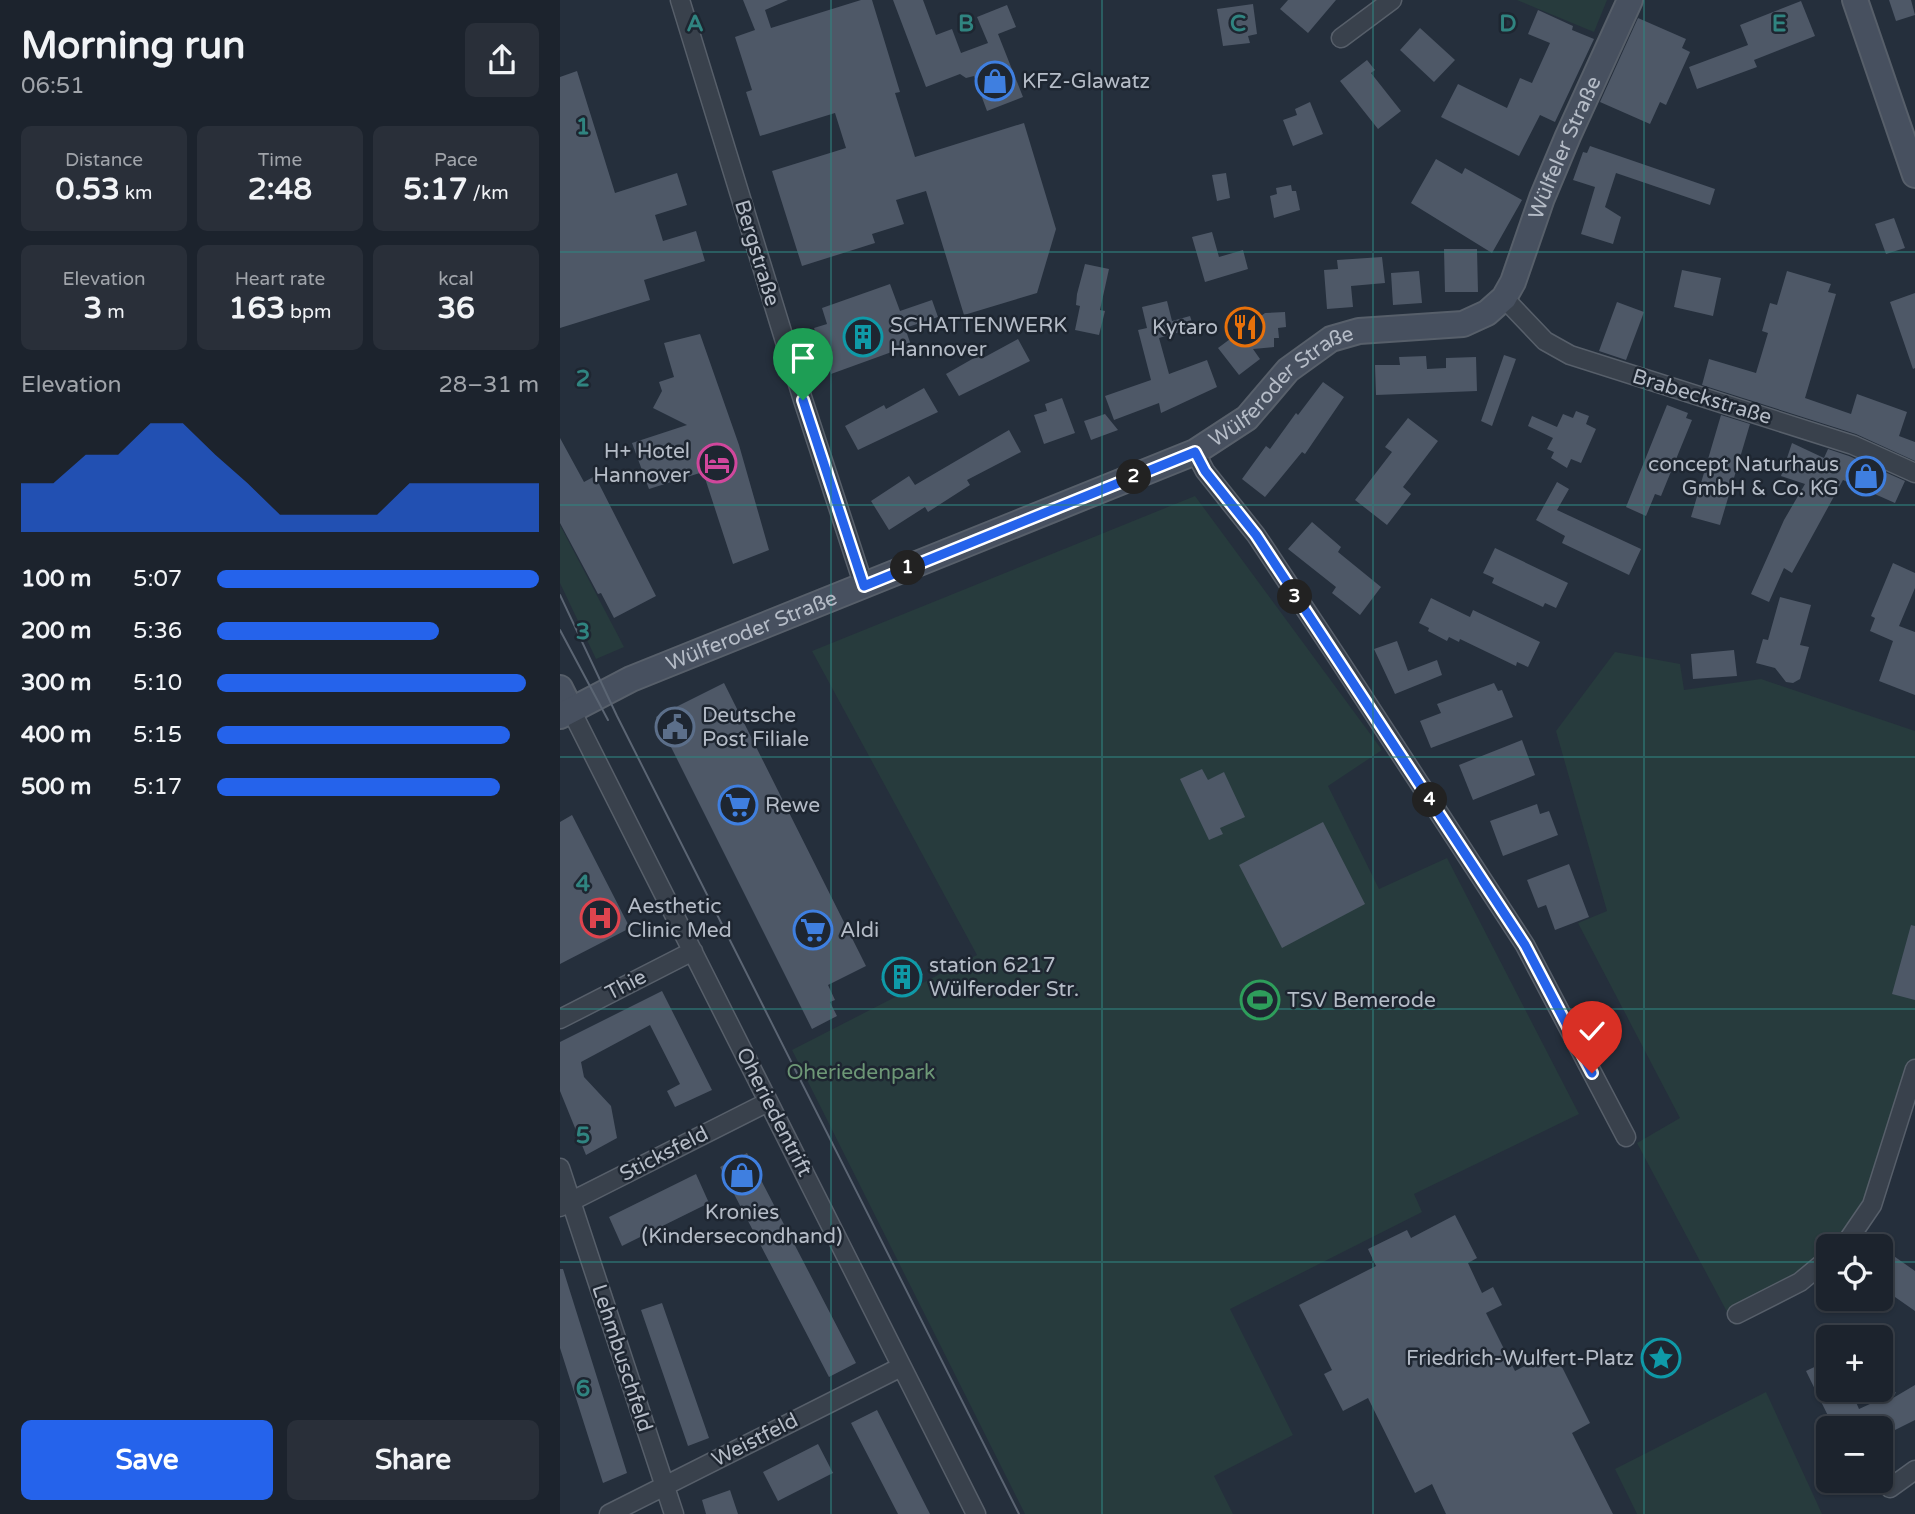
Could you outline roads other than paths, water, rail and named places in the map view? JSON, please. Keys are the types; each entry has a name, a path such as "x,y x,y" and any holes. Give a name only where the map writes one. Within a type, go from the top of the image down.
{"main road":[{"name":"Wülfeler Straße","path":"1504,298 1513,282 1542,198 1630,0"},
{"path":"1855,0 1915,175"},
{"name":"Wülferoder Straße","path":"564,705 1195,452 1248,418 1288,370 1331,339 1359,331 1463,324 1488,313 1504,298"}],"street":[{"name":"Bergstraße","path":"680,0 803,400 864,586"},
{"path":"1341,38 1392,0"},
{"name":"Brabeckstraße","path":"1504,298 1545,341 1570,355 1853,445 1915,473"},
{"path":"1195,452 1205,471 1256,535 1525,945 1626,1138"},
{"name":"Oheriedentrift","path":"564,705 693,951 976,1514"},
{"name":"Thie","path":"560,1018 693,951"},
{"path":"1852,1234 1872,1205 1915,1069"},
{"name":"Sticksfeld","path":"565,1205 768,1102"},
{"path":"560,1168 565,1205"},
{"name":"Lehmbuschfeld","path":"565,1205 674,1514"},
{"path":"1737,1314 1800,1282 1816,1269"},
{"name":"Weistfeld","path":"609,1514 901,1367"},
{"path":"1893,1486 1915,1470"}],"tram line":[{"path":"560,595 617,716 1019,1514"},
{"path":"560,630 608,720"}],"place":[{"name":"KFZ-Glawatz","path":"995,81"},
{"name":"Kytaro","path":"1245,327"},
{"name":"SCHATTENWERK Hannover","path":"863,337"},
{"name":"H+ Hotel Hannover","path":"717,463"},
{"name":"concept Naturhaus GmbH & Co. KG","path":"1866,476"},
{"name":"Deutsche Post Filiale","path":"675,727"},
{"name":"Rewe","path":"738,805"},
{"name":"Aesthetic Clinic Med","path":"600,918"},
{"name":"Aldi","path":"813,930"},
{"name":"station 6217 Wülferoder Str.","path":"902,977"},
{"name":"TSV Bemerode","path":"1260,1000"},
{"name":"Kronies (Kindersecondhand)","path":"742,1175"},
{"name":"Friedrich-Wulfert-Platz","path":"1661,1358"}],"park label":[{"name":"Oheriedenpark","path":"861,1072"}]}
